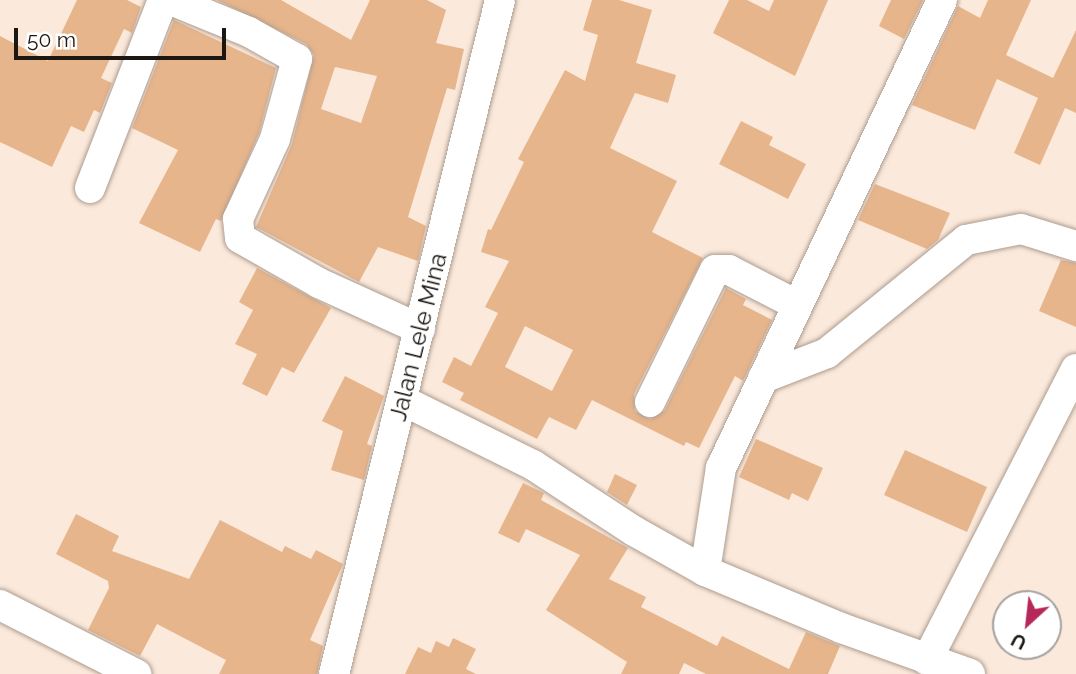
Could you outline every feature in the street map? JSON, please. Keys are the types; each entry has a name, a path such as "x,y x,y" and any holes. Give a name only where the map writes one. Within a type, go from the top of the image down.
{"street":[{"path":"90,188 163,0"},
{"path":"171,0 249,32 298,59 275,139 238,219 240,238 319,283 419,328"},
{"name":"Jalan Lele Mina","path":"334,674 500,0"},
{"path":"705,570 721,468 942,0"},
{"path":"763,378 827,353 966,240 1021,229 1076,246"},
{"path":"650,401 715,270 729,270 797,305"},
{"path":"927,660 1076,369"},
{"path":"402,400 533,465 634,531 705,570 927,660 970,674"},
{"path":"0,605 136,674"}],"building":[{"path":"77,0 127,0 141,7 132,33 124,29 101,78 112,83 100,113 94,110 84,132 71,126 52,167 0,142 0,36 48,61"},
{"path":"217,0 281,0 351,40 370,0 427,0 446,10 436,43 464,49 455,90 447,88 408,217 426,226 418,261 378,247 359,282 256,227 292,144 314,55 306,44","holes":["335,67 377,76 361,123 321,109"]},
{"path":"592,0 619,0 652,10 636,63 676,75 668,103 635,93 610,148 677,181 652,232 703,258 634,394 635,411 650,419 665,410 726,288 746,299 743,305 772,320 743,381 735,376 699,448 686,442 684,446 592,400 576,430 549,417 537,439 460,400 464,393 442,382 454,357 471,366 498,313 485,307 509,261 481,252 488,229 491,230 524,162 518,159 565,70 585,81 598,35 583,30","holes":["525,326 573,350 552,391 505,367"]},
{"path":"729,0 747,0 769,11 774,0 828,0 795,76 713,33"},
{"path":"891,0 923,0 904,39 879,26"},
{"path":"988,0 1031,0 1006,55 1053,78 1076,30 1076,113 1065,108 1040,165 1014,153 1038,98 997,79 975,130 912,105 958,6 980,18"},
{"path":"174,20 276,68 259,133 221,221 216,219 200,252 139,223 178,150 132,128"},
{"path":"741,121 773,137 769,145 806,164 788,199 719,164"},
{"path":"875,184 950,213 938,240 927,249 858,220"},
{"path":"1061,260 1076,263 1076,327 1039,311"},
{"path":"257,268 331,308 294,373 282,367 267,396 242,384 257,354 235,344 253,310 239,302"},
{"path":"345,376 384,396 367,444 372,446 364,480 331,470 343,431 322,421"},
{"path":"756,439 823,468 808,501 792,493 789,500 739,477"},
{"path":"905,450 987,487 967,532 884,495"},
{"path":"615,474 637,485 627,505 607,492"},
{"path":"523,483 544,493 541,500 628,548 609,579 646,597 641,607 717,646 722,636 789,669 806,632 840,646 828,674 706,674 684,663 679,674 621,674 627,662 546,610 580,555 526,529 519,543 498,533"},
{"path":"76,514 119,536 112,551 189,579 220,520 282,552 285,546 311,559 316,550 343,564 310,640 323,646 317,674 219,674 226,660 157,624 140,656 88,630 109,588 108,581 56,554"},
{"path":"453,638 476,649 466,669 476,674 405,674 418,647 431,653 436,641 449,647"}]}
